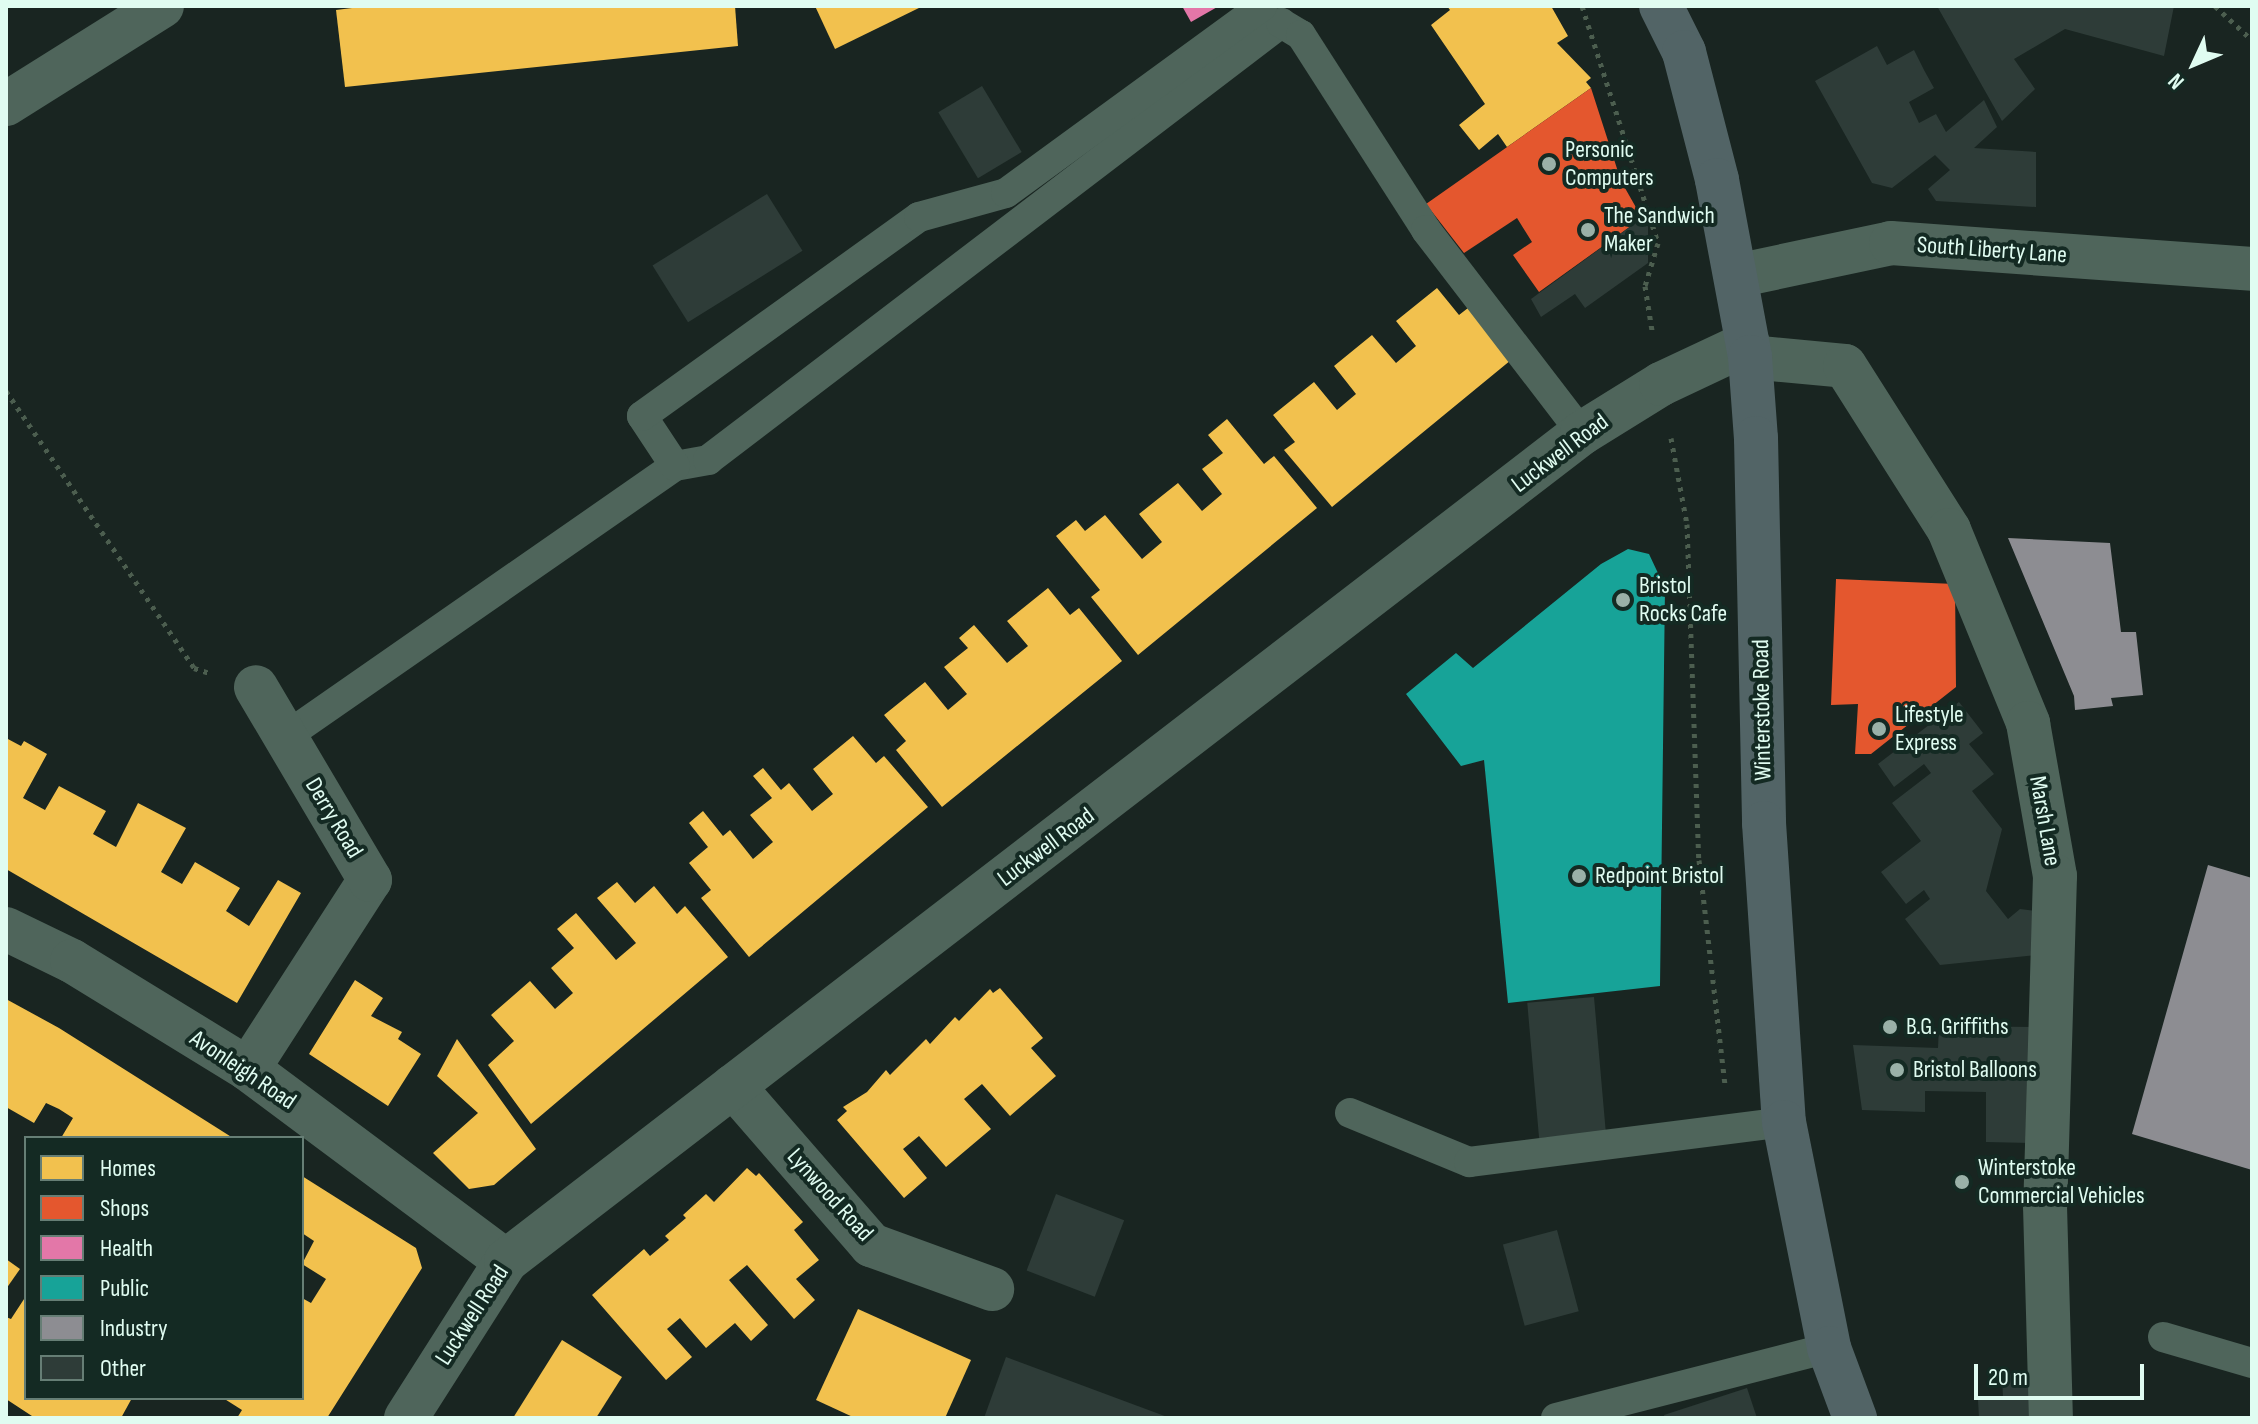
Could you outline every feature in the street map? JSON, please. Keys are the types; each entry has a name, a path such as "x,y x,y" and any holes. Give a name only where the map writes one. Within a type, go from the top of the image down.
{"highway":[{"name":"Winterstoke Road","path":"1661,6 1684,52 1736,276 1749,350 1756,438 1764,823 1784,1122 1829,1348 1855,1418"}],"street":[{"path":"6,104 162,6"},
{"name":"South Liberty Lane","path":"1736,276 1891,243 2252,269"},
{"name":"Luckwell Road","path":"406,1418 506,1261 1582,433 1661,384 1749,350"},
{"name":"Marsh Lane","path":"1749,350 1845,366 1949,530 2028,723 2055,876 2045,1206 2051,1418"},
{"name":"Derry Road","path":"248,1069 370,880 256,687"},
{"name":"Avonleigh Road","path":"6,929 72,961 248,1069 506,1261"},
{"name":"Lynwood Road","path":"733,1086 871,1245 992,1289"}],"lane":[{"path":"675,466 642,416 919,217 1006,193 1262,6"},
{"path":"285,737 675,466 708,460 1281,23 1301,35 1426,230 1582,433"},
{"path":"1350,1113 1469,1162 1784,1122"},
{"path":"2163,1337 2252,1363"},
{"path":"1556,1418 1829,1348"}],"path":[{"path":"1582,6 1658,243 1645,286 1687,524 1699,860 1730,1129"},
{"path":"2215,6 2252,40"},
{"path":"6,391 194,668 256,687"}],"building: Homes":[{"path":"368,6 735,6 738,46 345,87 336,10"},
{"path":"815,6 923,6 835,49"},
{"path":"1447,6 1551,6 1568,36 1557,43 1591,78 1586,82 1591,88 1507,147 1498,134 1479,150 1459,125 1485,104 1431,25 1450,10"},
{"path":"1437,288 1459,315 1468,308 1511,360 1332,507 1284,450 1295,442 1273,415 1314,382 1337,410 1356,394 1334,366 1372,335 1396,363 1416,346 1396,321"},
{"path":"1227,419 1264,464 1274,456 1317,508 1138,655 1091,597 1100,590 1056,536 1076,520 1085,531 1105,515 1142,559 1162,542 1139,514 1178,483 1202,511 1222,494 1202,469 1223,453 1208,435"},
{"path":"1048,588 1070,615 1079,608 1122,661 942,807 896,750 906,741 884,715 925,682 948,710 967,694 944,667 968,648 959,638 974,625 1007,663 1028,646 1007,621"},
{"path":"853,736 876,763 884,756 928,807 749,957 701,898 711,890 689,863 708,847 689,823 703,811 723,836 730,830 753,859 773,842 750,815 772,798 753,776 763,768 781,790 789,783 812,811 833,794 813,769"},
{"path":"6,738 21,746 24,741 47,754 23,798 45,810 59,786 106,811 93,834 116,847 138,803 186,828 161,872 182,884 195,862 240,888 226,911 249,926 278,880 301,893 237,1003 6,869"},
{"path":"617,882 635,903 654,886 677,914 685,906 728,957 531,1124 488,1065 514,1041 491,1015 530,981 555,1009 573,993 551,968 574,948 557,929 576,913 616,960 636,943 597,898"},
{"path":"355,980 383,998 371,1016 402,1032 398,1039 421,1054 388,1106 309,1054"},
{"path":"1000,988 1043,1038 1031,1048 1056,1076 1010,1116 982,1084 964,1099 991,1129 946,1167 919,1136 903,1149 927,1178 904,1198 837,1120 847,1111 843,1107 867,1092 886,1070 890,1075 926,1039 930,1044 955,1017 959,1021 990,989 993,993"},
{"path":"6,999 59,1028 230,1136 62,1136 73,1118 59,1109 46,1103 34,1123 6,1107"},
{"path":"457,1039 536,1149 494,1185 469,1189 433,1153 478,1113 437,1076"},
{"path":"747,1168 756,1176 759,1173 803,1222 794,1230 819,1260 796,1279 815,1300 794,1319 747,1265 729,1280 768,1325 751,1341 735,1323 706,1348 680,1318 667,1329 692,1357 666,1380 592,1295 644,1249 650,1256 669,1240 665,1236 686,1218 683,1215 706,1194 714,1202"},
{"path":"304,1177 416,1248 422,1268 327,1418 237,1418 242,1410 226,1400 304,1400 304,1299 311,1303 326,1279 304,1265 314,1241 304,1234"},
{"path":"6,1259 20,1269 6,1289"},
{"path":"24,1299 24,1400 131,1400 121,1418 35,1418 6,1399 6,1317 11,1319"},
{"path":"858,1309 971,1360 945,1418 855,1418 816,1400"},
{"path":"562,1340 622,1377 596,1418 513,1418"}],"building: Shops":[{"name":"Personic Computers","path":"1591,88 1621,181 1642,218 1539,292 1513,255 1532,242 1517,218 1464,253 1426,204"},
{"path":"1836,579 1955,584 1956,687 1871,754 1855,754 1858,704 1831,705"}],"building: Health":[{"path":"1182,6 1219,6 1191,22"}],"building: Public":[{"name":"Redpoint Bristol","path":"1628,549 1649,554 1665,588 1660,986 1508,1003 1484,760 1461,766 1406,694 1456,653 1473,668 1601,564"}],"building: Industry":[{"path":"2008,538 2110,543 2121,632 2136,632 2143,695 2111,698 2113,706 2075,710 2074,696"},
{"path":"2208,865 2252,878 2252,1170 2132,1134"}],"building: Other":[{"path":"1937,6 2174,6 2164,56 2065,29 2014,59 2035,89 2002,121"},
{"path":"1877,46 1887,65 1914,50 1934,88 1909,102 1919,123 1936,114 1946,132 1984,100 1997,127 1974,148 2036,152 2036,207 1936,201 1928,189 1950,170 1935,155 1892,188 1872,183 1815,81"},
{"path":"982,86 1022,152 978,178 938,112"},
{"path":"767,194 803,251 688,322 653,266"},
{"path":"1642,218 1648,225 1648,263 1585,308 1575,294 1541,317 1531,299"},
{"path":"1959,702 1983,733 1969,744 1994,774 1972,791 2002,829 1986,891 2008,919 2020,909 2045,912 2046,954 1940,965 1905,919 1930,899 1924,890 1906,904 1881,872 1921,841 1892,803 1931,773 1924,764 1894,787 1878,764"},
{"path":"1594,997 1606,1132 1539,1138 1527,1003"},
{"path":"1939,1026 2041,1027 2031,1143 1986,1142 1986,1092 1925,1091 1925,1112 1862,1110 1853,1045 1938,1048"},
{"path":"1056,1194 1124,1220 1095,1297 1027,1271"},
{"path":"1557,1230 1579,1311 1525,1326 1503,1244"},
{"path":"1006,1357 1170,1418 984,1418"},
{"path":"2034,1372 2037,1418 1979,1418 1978,1400 2003,1398 2002,1375"},
{"path":"1747,1388 1757,1418 1665,1418 1664,1415"}],"place":[{"name":"Personic Computers","path":"1549,164"},
{"name":"The Sandwich Maker","path":"1588,230"},
{"name":"Bristol Rocks Cafe","path":"1623,600"},
{"name":"Lifestyle Express","path":"1879,729"},
{"name":"Redpoint Bristol","path":"1579,876"},
{"name":"B.G. Griffiths","path":"1890,1027"},
{"name":"Bristol Balloons","path":"1897,1070"},
{"name":"Winterstoke Commercial Vehicles","path":"1962,1182"}]}
